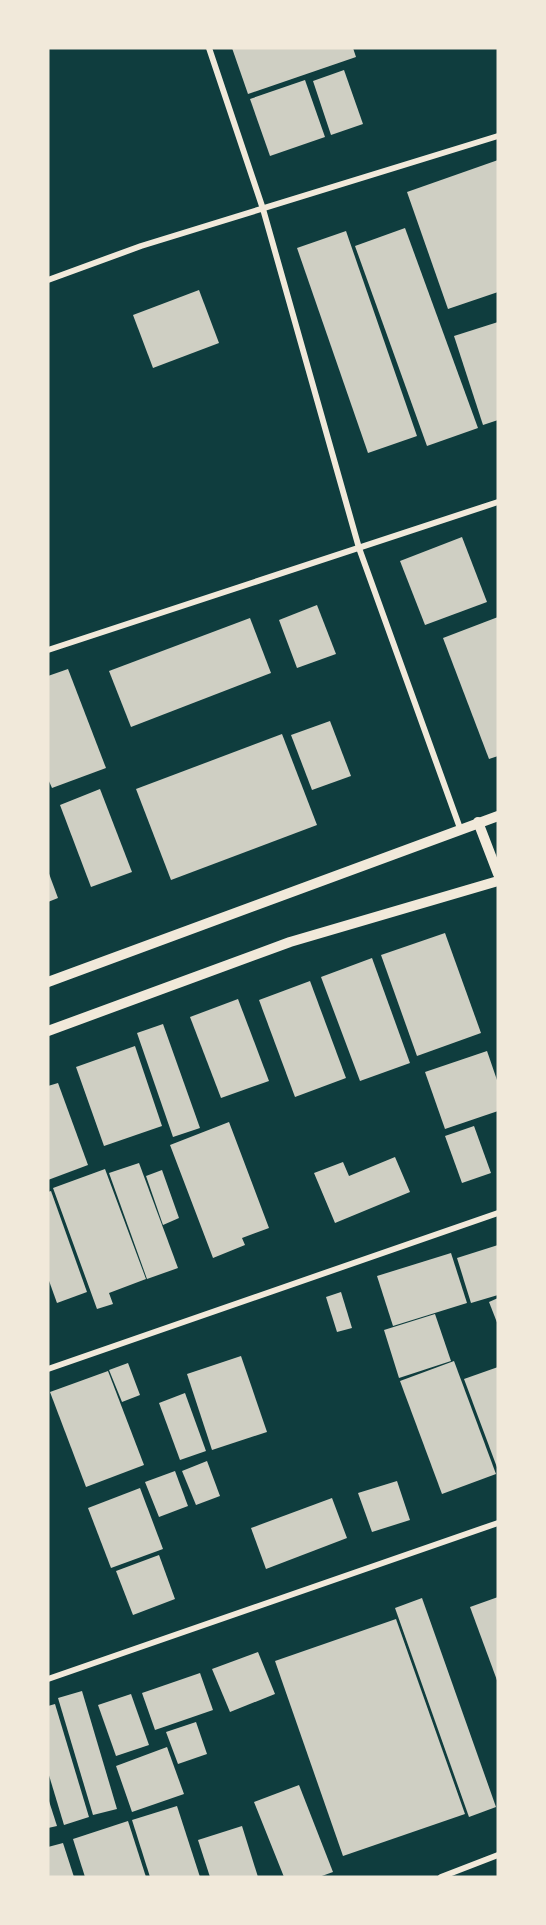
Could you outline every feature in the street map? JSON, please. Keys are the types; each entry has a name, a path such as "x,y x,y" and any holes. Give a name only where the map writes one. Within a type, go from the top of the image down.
{"street":[{"path":"209,48 262,209 359,548 461,831"},
{"path":"48,280 141,246 498,136"},
{"path":"48,650 498,502"},
{"path":"48,982 498,816"},
{"path":"478,822 498,874"},
{"path":"48,1031 290,942 498,882"},
{"path":"48,1369 498,1212"},
{"path":"48,1679 498,1523"},
{"path":"441,1877 498,1855"}],"building":[{"path":"232,48 353,48 356,57 248,94"},
{"path":"344,70 363,124 331,135 313,81"},
{"path":"305,80 325,137 270,156 250,99"},
{"path":"498,160 498,292 448,309 407,192"},
{"path":"405,228 478,428 427,446 355,246"},
{"path":"346,231 417,436 368,453 297,248"},
{"path":"199,290 219,343 153,368 133,315"},
{"path":"498,322 498,420 483,425 454,336"},
{"path":"462,537 487,602 425,625 400,561"},
{"path":"317,605 336,654 297,668 279,620"},
{"path":"498,617 498,756 489,759 443,638"},
{"path":"250,618 271,673 131,727 109,671"},
{"path":"68,669 106,768 52,788 48,779 48,676"},
{"path":"330,721 351,776 312,790 291,735"},
{"path":"282,734 317,825 171,880 136,789"},
{"path":"100,789 132,872 91,887 60,805"},
{"path":"48,871 58,898 48,902"},
{"path":"445,933 481,1033 417,1056 381,955"},
{"path":"372,958 410,1063 360,1081 321,977"},
{"path":"310,981 346,1078 295,1097 259,1000"},
{"path":"238,999 269,1081 221,1098 190,1017"},
{"path":"163,1024 200,1128 173,1137 137,1033"},
{"path":"135,1046 162,1126 104,1146 76,1067"},
{"path":"487,1051 498,1083 498,1111 445,1129 425,1072"},
{"path":"58,1083 88,1165 48,1180 48,1086"},
{"path":"229,1122 269,1228 242,1238 245,1245 213,1258 170,1145"},
{"path":"474,1126 491,1173 462,1183 445,1136"},
{"path":"395,1157 410,1192 335,1223 314,1173 343,1162 349,1176"},
{"path":"139,1163 178,1268 147,1279 109,1173"},
{"path":"105,1169 146,1279 109,1293 113,1304 97,1309 53,1188"},
{"path":"162,1170 179,1218 163,1225 146,1176"},
{"path":"51,1191 87,1292 57,1303 48,1278 48,1192"},
{"path":"498,1245 498,1295 471,1303 457,1258"},
{"path":"451,1253 467,1303 393,1326 377,1276"},
{"path":"341,1292 352,1328 337,1332 326,1297"},
{"path":"498,1298 498,1325 489,1302"},
{"path":"435,1314 451,1361 399,1378 384,1330"},
{"path":"241,1356 267,1432 212,1450 187,1374"},
{"path":"454,1361 496,1474 442,1494 400,1381"},
{"path":"128,1363 140,1395 122,1402 109,1370"},
{"path":"498,1367 498,1470 464,1379"},
{"path":"108,1371 144,1465 86,1487 50,1392"},
{"path":"185,1393 206,1451 180,1460 159,1403"},
{"path":"207,1461 220,1496 196,1505 182,1471"},
{"path":"175,1471 188,1506 159,1517 145,1482"},
{"path":"397,1481 410,1520 372,1532 358,1493"},
{"path":"140,1488 163,1549 111,1568 88,1508"},
{"path":"332,1498 347,1538 266,1569 251,1528"},
{"path":"159,1555 175,1599 133,1615 116,1571"},
{"path":"498,1597 498,1683 470,1607"},
{"path":"422,1598 496,1807 469,1817 395,1608"},
{"path":"396,1619 465,1814 343,1856 275,1661"},
{"path":"258,1652 275,1694 230,1712 212,1669"},
{"path":"200,1673 213,1710 155,1730 142,1693"},
{"path":"82,1691 117,1809 93,1815 58,1698"},
{"path":"131,1694 149,1745 116,1756 98,1705"},
{"path":"55,1704 89,1817 64,1825 48,1772 48,1706"},
{"path":"196,1722 207,1754 178,1764 166,1732"},
{"path":"167,1747 184,1794 132,1812 116,1766"},
{"path":"299,1785 333,1872 319,1877 284,1877 254,1802"},
{"path":"48,1798 57,1826 48,1828"},
{"path":"177,1806 200,1877 150,1877 132,1820"},
{"path":"128,1821 146,1877 85,1877 73,1839"},
{"path":"242,1826 258,1877 210,1877 198,1840"},
{"path":"63,1843 74,1877 48,1877 48,1847"}]}
